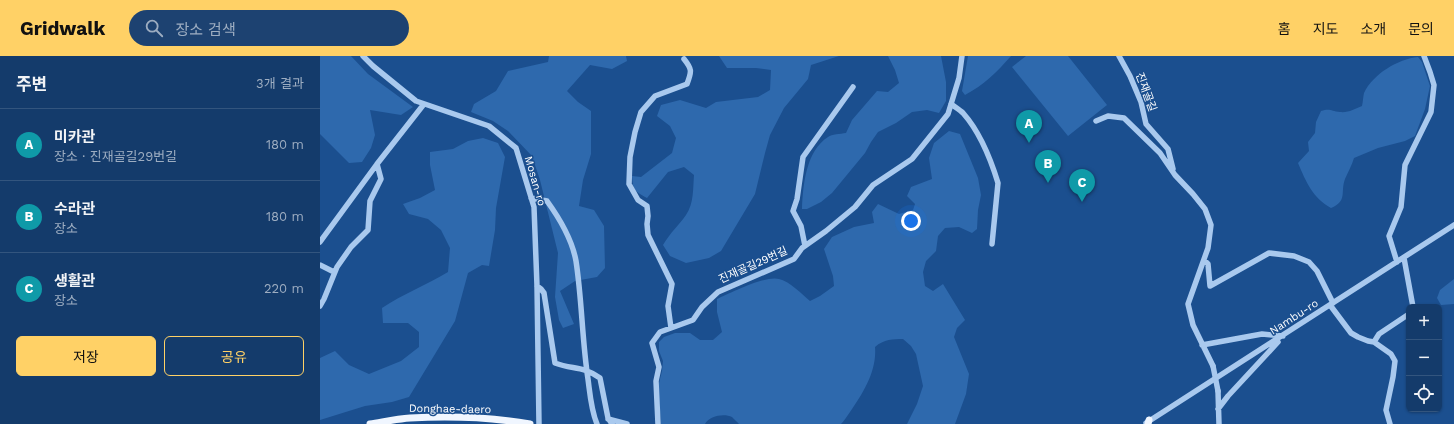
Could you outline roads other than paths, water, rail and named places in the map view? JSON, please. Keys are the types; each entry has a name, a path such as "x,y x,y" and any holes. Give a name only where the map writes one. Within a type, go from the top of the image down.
{"main road":[{"name":"Donghae-daero","path":"370,424 408,418 481,419 530,424"}],"street":[{"name":"Mosan-ro","path":"363,56 416,101 489,126 516,148 534,207 539,424"},
{"name":"진재골길29번길","path":"658,424 656,381 659,367 652,343 660,332 693,320 702,308 718,292 794,259 802,248 826,231 855,207 873,186 912,159 948,114 959,78 962,56"},
{"name":"진재골길","path":"1119,56 1130,76 1141,102 1146,124 1168,149 1175,175"},
{"path":"1397,262 1389,236 1401,207 1405,164 1431,112 1434,85 1424,56"},
{"path":"671,328 668,306 672,284 648,234 648,216 646,206 638,200 629,184 630,157 641,112 655,96 687,84 690,75 690,67 684,58"},
{"path":"805,246 801,226 793,211 797,199 803,157 853,87"},
{"path":"320,242 377,164 424,104"},
{"path":"951,104 963,113 976,130 998,183 992,244"},
{"path":"1096,121 1108,116 1124,118 1160,152 1175,175 1205,209 1211,225 1208,248 1188,304 1193,325 1213,366 1218,391 1219,424"},
{"path":"320,306 337,267 352,247 368,230 370,201 381,179 377,164"},
{"path":"531,198 547,201 562,224 570,241 576,261 586,370 592,406 597,424"},
{"name":"Nambu-ro","path":"1147,423 1454,225"},
{"path":"1204,260 1208,264 1210,286 1270,253 1294,256 1309,262 1318,270 1332,304 1351,332 1358,337 1374,342 1391,354 1395,361 1386,410 1390,424"},
{"path":"1404,258 1412,304"},
{"path":"320,265 334,272"},
{"path":"537,286 544,293 555,363 567,367 578,367 600,378 608,418 612,424"},
{"path":"1374,342 1379,334 1406,316"},
{"path":"1202,345 1262,334 1284,336"},
{"path":"1218,409 1284,336"},
{"path":"608,418 627,424"}],"place":[{"name":"미카관","path":"1029,143"},
{"name":"수라관","path":"1048,183"},
{"name":"생활관","path":"1082,202"}]}
